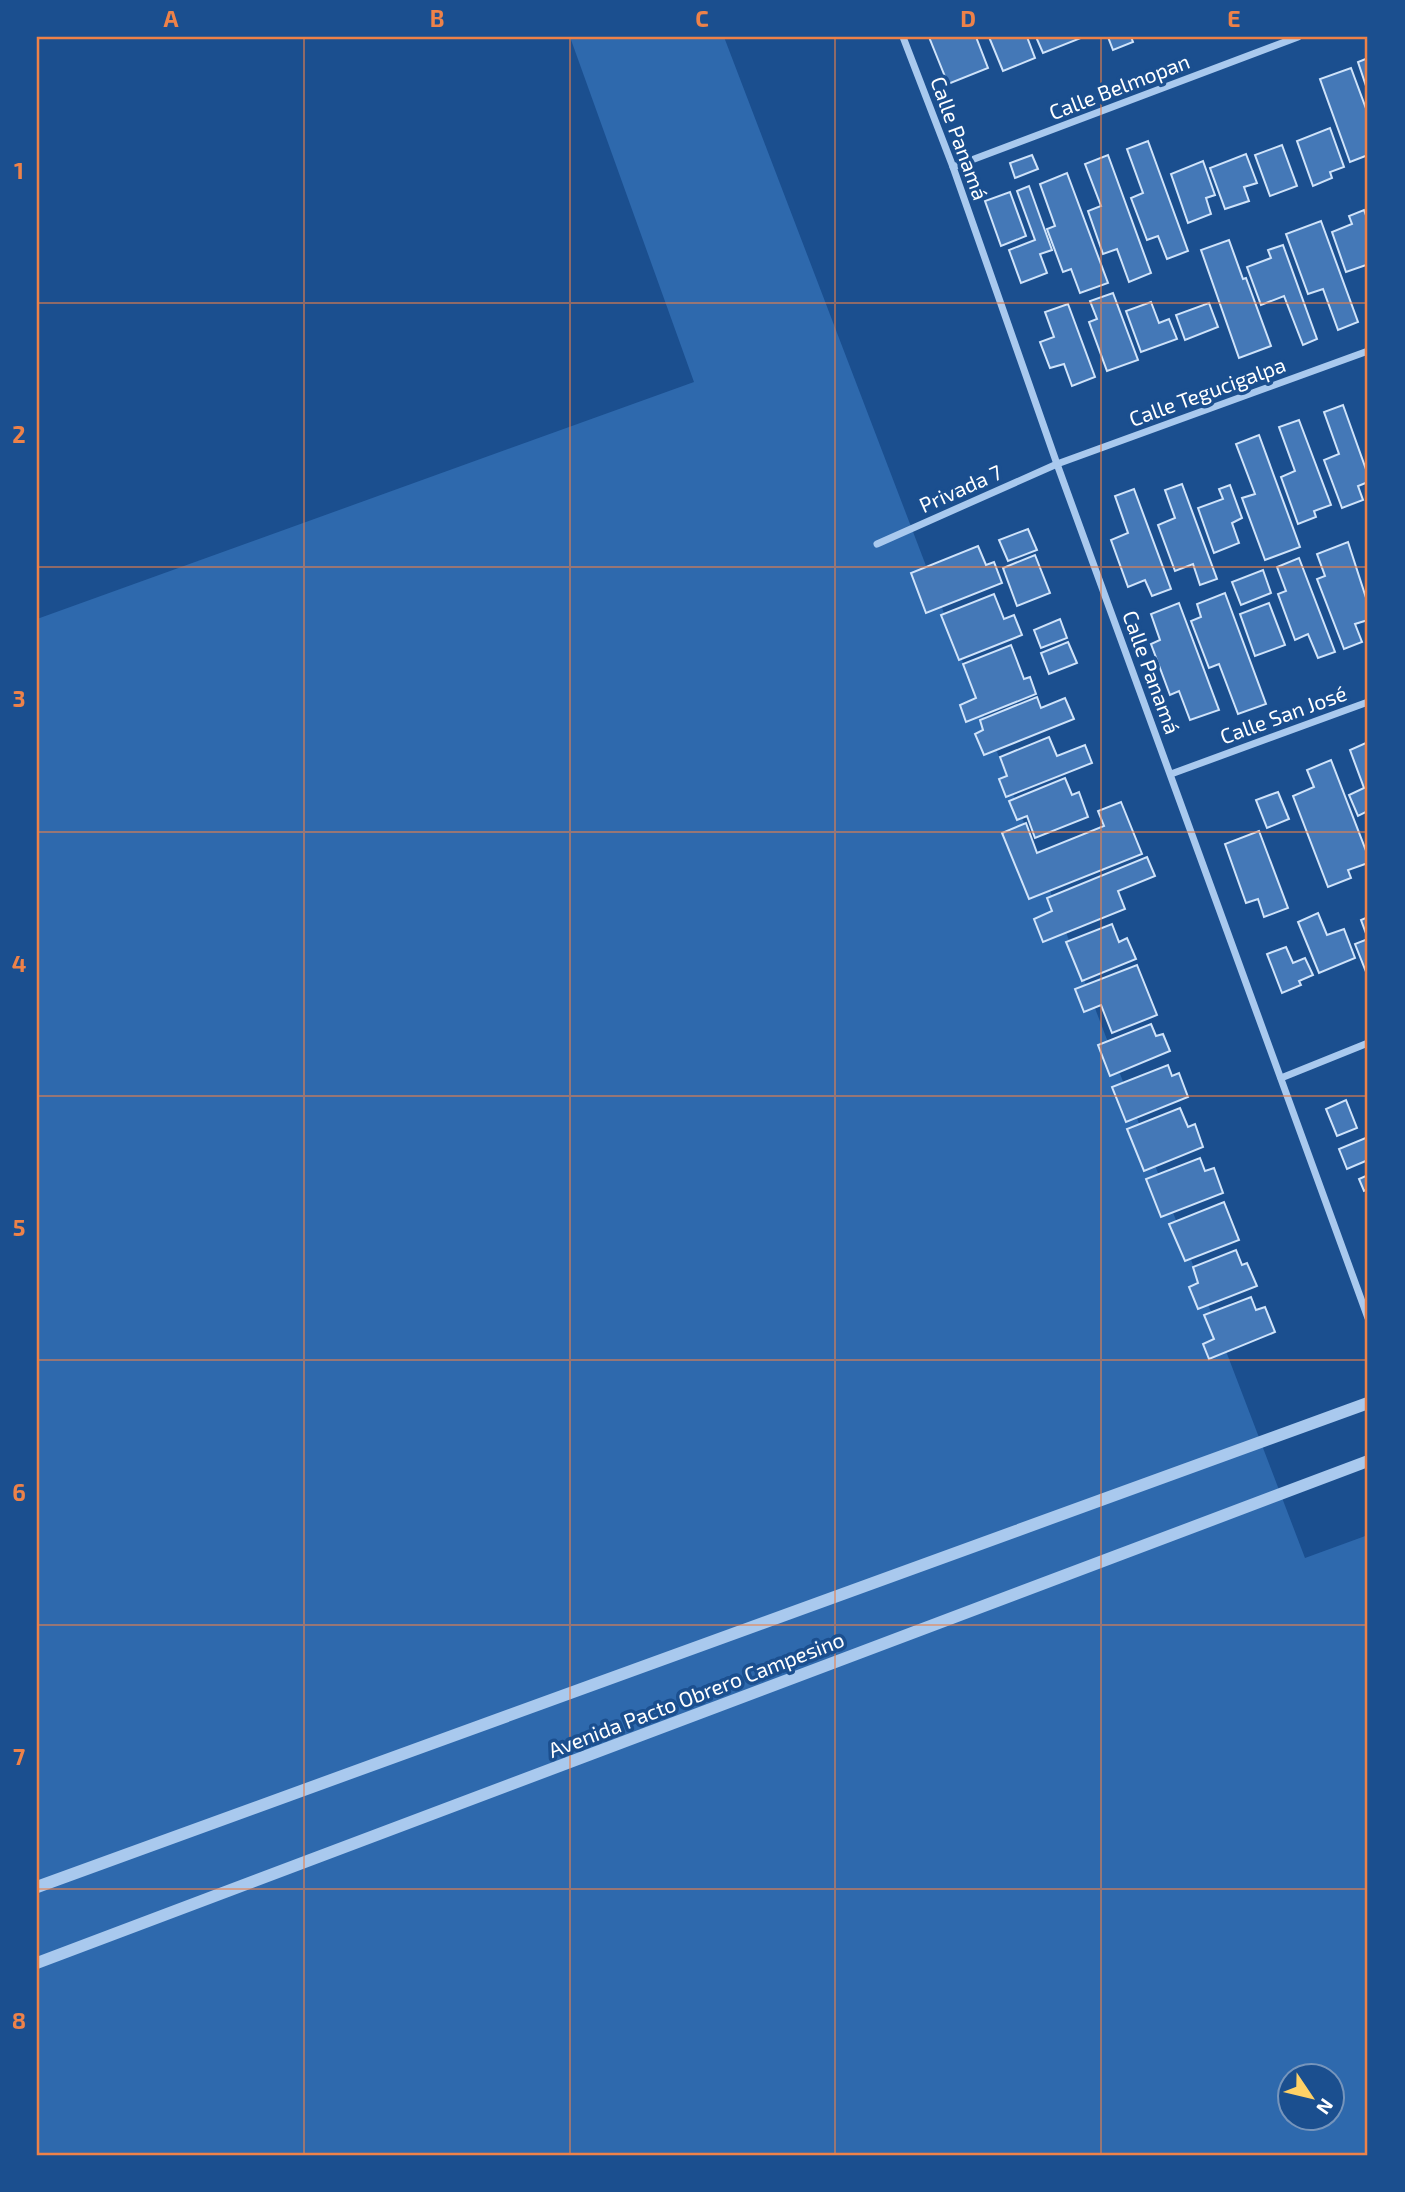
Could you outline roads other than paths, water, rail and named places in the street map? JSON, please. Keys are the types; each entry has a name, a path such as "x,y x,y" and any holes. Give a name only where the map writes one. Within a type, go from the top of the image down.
{"street":[{"name":"Calle Panamá","path":"903,37 953,167 1057,464 1368,1318"},
{"name":"Calle Belmopan","path":"953,167 1298,37"},
{"name":"Calle Tegucigalpa","path":"1057,464 1368,351"},
{"name":"Privada 7","path":"877,544 1057,464"},
{"name":"Calle San José","path":"1171,774 1368,702"},
{"path":"1280,1078 1368,1043"},
{"name":"Avenida Pacto Obrero Campesino","path":"37,1887 1368,1403"},
{"name":"Avenida Pacto Obrero Campesino","path":"37,1963 1368,1461"}]}
